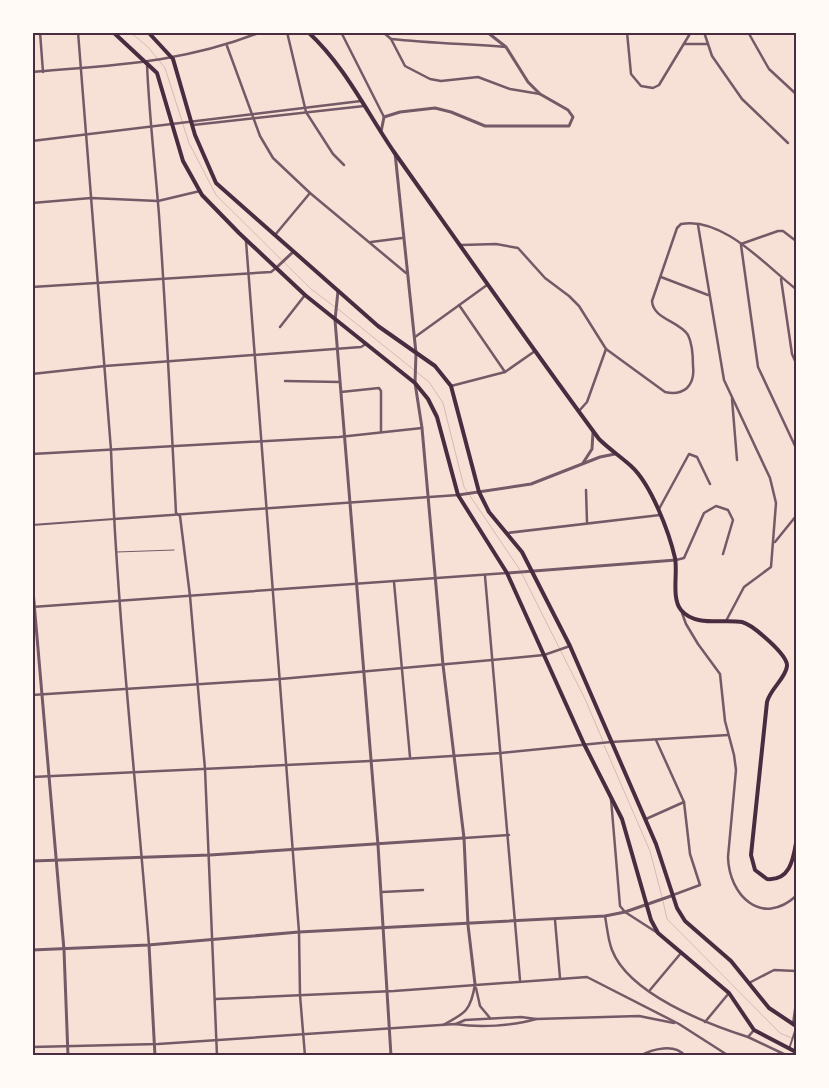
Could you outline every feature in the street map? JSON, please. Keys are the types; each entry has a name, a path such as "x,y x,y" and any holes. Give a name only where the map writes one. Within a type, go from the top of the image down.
{"main road":[{"path":"114,32 157,73 183,162 200,191 246,239 305,295 415,383 431,403 437,417 458,495 507,574 622,819 651,920 658,933 729,993 754,1030 792,1053"},
{"path":"148,32 173,59 205,161 216,183 378,326 435,366 451,386 479,492 489,512 522,552 568,647 608,742 646,819 656,844 669,896 685,921 731,961 769,1008 796,1026"},
{"path":"308,32 335,60 381,132 591,428 615,454 635,470 661,515 676,560 678,604 682,612 699,620 745,623 779,650 787,666 785,673 772,689 767,702 751,855 756,870 767,879 775,880 781,877 791,867 796,843"}],"street":[{"path":"40,32 42,72"},
{"path":"78,32 105,366 126,687 149,944 155,1056"},
{"path":"32,72 173,59 227,46 261,32"},
{"path":"287,32 306,112 333,154 344,165"},
{"path":"341,32 384,118 381,132"},
{"path":"383,32 391,40 405,66 430,80 441,81 478,77 510,89 540,94"},
{"path":"384,118 400,112 435,108 451,112 484,126 569,126 573,117 568,110 540,94 520,72 506,47 486,32"},
{"path":"627,32 632,74 640,86 653,88 659,85 691,32"},
{"path":"704,32 712,56 742,99 788,143"},
{"path":"748,32 769,69 796,92"},
{"path":"391,40 443,44 482,44 506,47"},
{"path":"684,44 708,44"},
{"path":"227,46 264,144 273,158 310,193 372,242 406,272"},
{"path":"147,62 150,127 158,201 163,277 176,513 180,516 190,596 196,683 205,769 218,1056"},
{"path":"193,124 252,114 361,101"},
{"path":"32,141 173,124 193,124 364,106"},
{"path":"395,152 402,238 416,353 415,383 422,428 443,665 464,838 468,925 475,984 480,1006 490,1018"},
{"path":"32,203 91,198 158,201 200,191"},
{"path":"274,235 310,193"},
{"path":"461,245 501,244 518,248 545,278 579,306 606,349 665,392 673,394 688,386 694,376 688,335 680,326 656,312 652,306 677,228 681,224 698,224 730,235 796,289"},
{"path":"698,224 708,295 724,380 770,478 776,511 770,569 744,587 726,621"},
{"path":"741,244 778,231 783,231 796,241"},
{"path":"372,242 402,238"},
{"path":"246,239 253,356 267,507 299,932 300,995 305,1056"},
{"path":"741,244 758,367 796,448"},
{"path":"32,287 97,281 271,272 293,252"},
{"path":"661,277 708,295"},
{"path":"781,278 792,354 796,363"},
{"path":"413,338 489,284"},
{"path":"338,291 335,318 358,585 362,671 382,892 391,1056"},
{"path":"280,328 305,295"},
{"path":"459,305 505,372"},
{"path":"32,374 105,366 361,347 366,344"},
{"path":"579,411 587,402 606,349"},
{"path":"451,386 505,372 536,350"},
{"path":"285,381 340,382"},
{"path":"341,392 379,388 381,391 381,432"},
{"path":"731,395 737,460"},
{"path":"32,454 173,447 422,428"},
{"path":"583,463 589,456 593,444 591,428"},
{"path":"32,525 176,513 458,495 537,482 583,463 615,454"},
{"path":"658,509 689,454 697,457 710,484"},
{"path":"586,490 587,522"},
{"path":"33,607 435,580 676,560 684,558 704,514 716,506 728,510 733,520 723,554"},
{"path":"505,533 587,522 661,515"},
{"path":"774,543 796,516"},
{"path":"485,576 509,835 520,980"},
{"path":"32,578 64,950 68,1056"},
{"path":"394,582 410,758"},
{"path":"682,612 693,636 719,670 728,736 736,761 728,857 730,871 736,885 749,904 758,909 776,909 796,896"},
{"path":"32,695 126,687 280,679 443,665 546,655 568,647"},
{"path":"32,777 370,761 501,753 608,742 728,736"},
{"path":"32,950 64,950 299,932 555,920 605,916 626,912 700,885 690,854 684,802 656,740"},
{"path":"611,798 620,906 658,933"},
{"path":"646,819 684,802"},
{"path":"32,860 210,855 509,835"},
{"path":"382,892 423,890"},
{"path":"605,916 610,944 616,958 633,977 650,990 705,1022 792,1053 796,1026 796,1003"},
{"path":"555,920 560,978"},
{"path":"650,990 681,952"},
{"path":"749,983 774,970 796,971"},
{"path":"216,999 387,992 520,980 587,977 679,1024 728,1056"},
{"path":"442,1025 468,1009 472,1004 475,984"},
{"path":"705,1022 729,993"},
{"path":"455,1024 462,1020 490,1018 520,1017 536,1019 639,1016 679,1024"},
{"path":"32,1048 154,1044 455,1024 477,1025 527,1022 536,1019"},
{"path":"748,1037 754,1030"},
{"path":"640,1056 657,1050 674,1049 685,1056"}],"lane":[{"path":"117,552 174,550"}],"waterway":[{"path":"130,32 148,47 165,68 189,143 216,195 311,289 335,307"},
{"path":"338,309 429,382 443,403 464,487 520,570"},
{"path":"522,574 585,699 603,741"},
{"path":"604,745 650,851 662,897"},
{"path":"663,901 667,919 780,1033 796,1040"}]}
